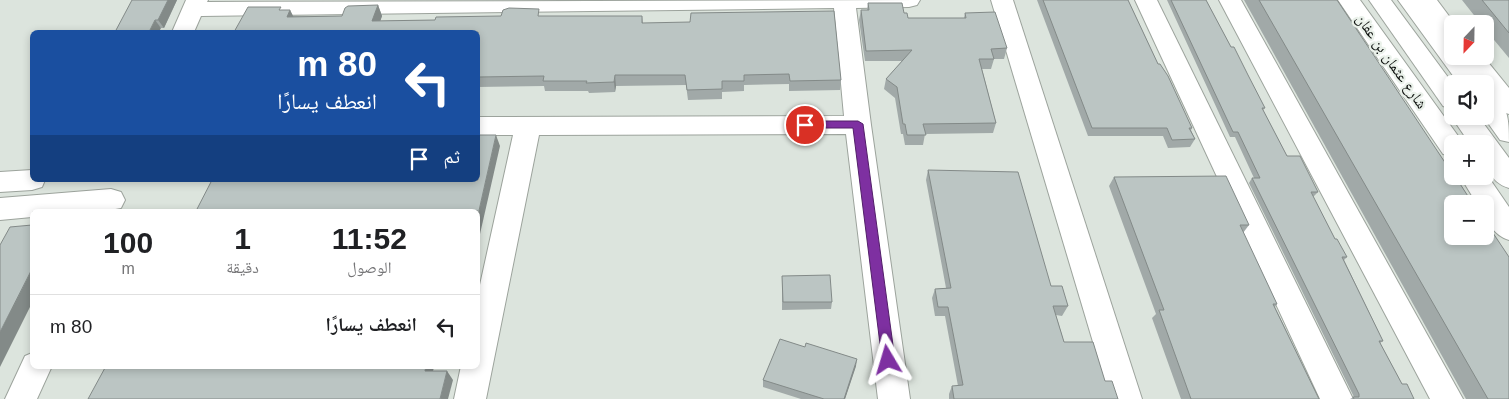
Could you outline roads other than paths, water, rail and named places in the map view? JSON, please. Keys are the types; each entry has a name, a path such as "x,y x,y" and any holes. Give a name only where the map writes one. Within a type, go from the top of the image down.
{"street":[{"path":"184,30 195,5 909,0"},
{"path":"1002,0 1126,399"},
{"path":"1146,0 1337,399"},
{"path":"1230,0 1447,399"},
{"name":"شارع عثمان بن عفان","path":"1349,0 1444,136"},
{"name":"شارع عثمان بن عفان","path":"1380,0 1444,89"},
{"path":"1409,0 1465,75"},
{"path":"1425,0 1444,24"},
{"path":"844,1 894,399"},
{"path":"1477,65 1500,96 1509,133"},
{"path":"480,126 858,124"},
{"path":"480,343 487,276 528,126"},
{"path":"1494,157 1509,178"},
{"path":"0,182 30,180"},
{"path":"1479,185 1509,229"},
{"path":"0,209 112,197"},
{"path":"20,399 35,369"},
{"path":"470,399 475,369"}]}
